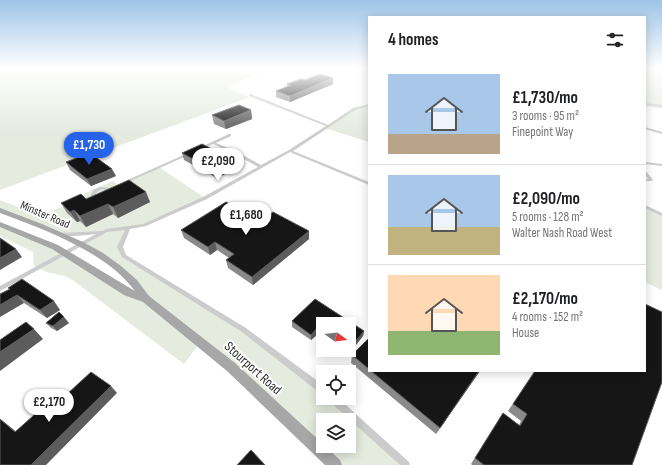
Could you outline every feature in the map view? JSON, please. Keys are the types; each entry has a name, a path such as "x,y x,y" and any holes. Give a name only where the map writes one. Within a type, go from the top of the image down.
{"main road":[{"name":"Minster Road","path":"0,210 61,234 80,245"},
{"name":"Minster Road","path":"0,224 26,233 66,253"},
{"name":"Stourport Road","path":"80,245 121,270 137,285 146,299"},
{"name":"Stourport Road","path":"66,253 127,292 146,299 231,367 335,465"}],"street":[{"path":"250,95 328,126"},
{"path":"646,104 662,106"},
{"path":"61,234 79,234 128,229 144,225 174,213 290,151 354,109 368,105"},
{"path":"646,128 662,133"},
{"path":"118,185 230,136"},
{"path":"214,143 236,152 261,167"},
{"path":"290,151 368,184"},
{"path":"646,163 662,165"},
{"path":"646,173 651,179 646,180"},
{"path":"646,207 662,215"},
{"path":"128,229 120,246 124,256 244,330 316,385"},
{"path":"0,288 106,231"},
{"path":"340,405 406,465"}],"shaded area":[{"path":"0,90 232,90 250,97 0,190"},
{"path":"646,90 662,90 662,109 646,106"},
{"path":"368,105 368,142 325,128 354,109"},
{"path":"159,167 205,198 156,221 128,229 121,252 244,330 316,385 316,405 340,405 349,413 316,413 316,448 200,342 184,364 74,281 65,276 47,272 34,266 33,252 0,236 0,224 17,230 145,299 137,285 81,245 104,232 61,234 0,210 0,200 41,216 84,197 85,193 113,181 118,185"},
{"path":"646,207 662,215 662,290 646,282"},
{"path":"356,420 406,465 335,465 322,453 356,453"}],"building":[{"path":"279,90 305,90 290,96 276,91"},
{"path":"239,105 251,110 224,121 212,115"},
{"path":"202,144 236,161 216,171 182,153"},
{"path":"90,153 112,169 87,179 66,162"},
{"path":"129,180 146,192 113,207 108,204 80,216 74,210 70,212 61,203 81,194 86,199"},
{"path":"226,202 261,221 273,212 309,231 252,277 226,260 234,254 215,242 208,247 181,230"},
{"path":"0,238 16,249 0,258"},
{"path":"22,279 54,301 40,310 17,295 0,305 0,294 10,289 8,288"},
{"path":"315,299 343,317 316,317 316,329 311,335 292,321"},
{"path":"646,304 662,312 662,382 632,465 484,465 475,458 503,413 520,426 527,414 513,404 534,372 646,372"},
{"path":"59,312 64,317 53,326 46,323"},
{"path":"26,322 34,329 0,352 0,340"},
{"path":"356,326 364,331 356,341"},
{"path":"368,339 368,368 354,357 356,357 356,351"},
{"path":"91,372 111,386 31,465 0,465 0,419 15,432 61,391 66,395"},
{"path":"372,372 478,372 440,428"},
{"path":"251,450 265,465 237,465"}]}
